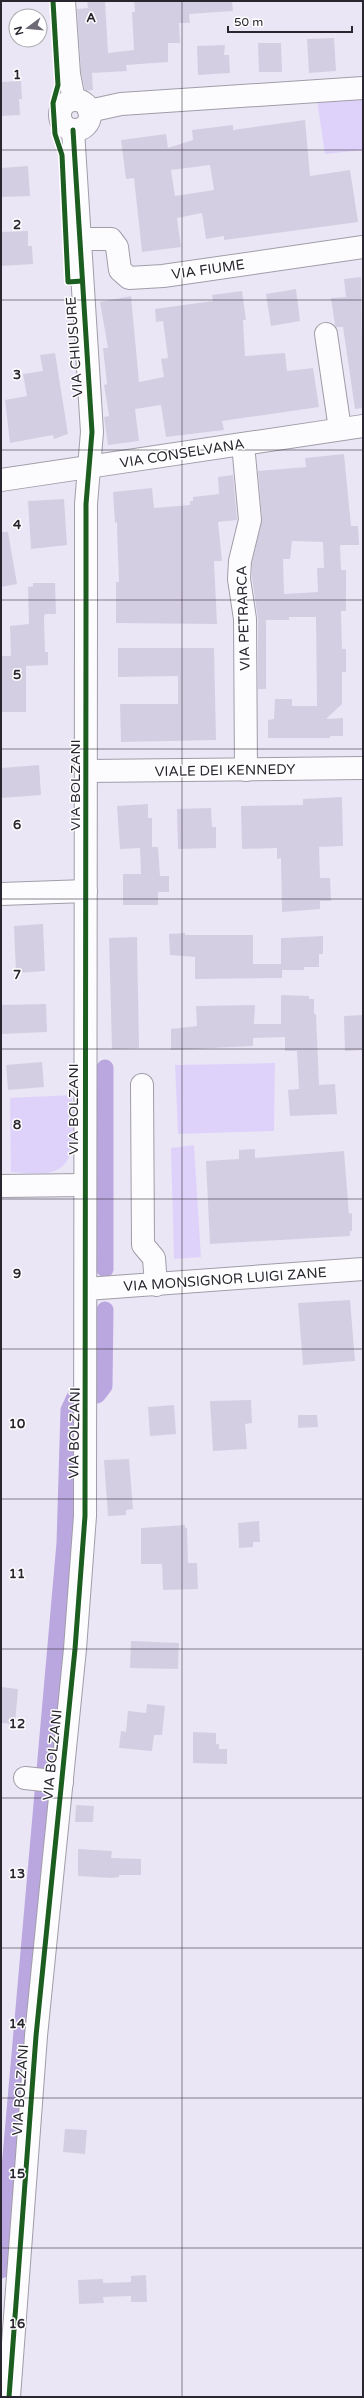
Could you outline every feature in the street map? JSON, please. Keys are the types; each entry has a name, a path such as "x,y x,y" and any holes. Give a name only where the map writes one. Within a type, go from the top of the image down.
{"street":[{"path":"64,1 69,74 82,106 363,88"},
{"name":"VIA CHIUSURE","path":"82,106 65,104 60,118 65,126 73,130 91,426 90,466"},
{"name":"VIA FIUME","path":"80,239 111,239 118,247 120,270 129,278 163,276 363,247"},
{"path":"326,334 340,429"},
{"name":"VIA CONSELVANA","path":"1,480 363,426"},
{"name":"VIA PETRARCA","path":"243,444 250,520 240,561 239,579 245,619 246,770"},
{"name":"VIA BOLZANI","path":"9,2397 36,2036 42,1780 75,1649 85,1516 86,1289 84,1185 87,771 86,512 90,466"},
{"name":"VIALE DEI KENNEDY","path":"87,771 363,768"},
{"path":"1,894 86,891"},
{"path":"142,1085 143,1245 154,1258 156,1285"},
{"path":"1,1186 84,1185"},
{"name":"VIA MONSIGNOR LUIGI ZANE","path":"86,1289 363,1269"}],"shaded area":[{"path":"363,97 363,150 325,154 317,100"},
{"path":"275,1063 274,1131 178,1134 175,1065"},
{"path":"72,1095 74,1130 73,1143 66,1163 58,1170 46,1173 11,1172 10,1098"},
{"path":"194,1145 201,1257 174,1259 171,1148"}],"building":[{"path":"87,1 105,1 108,53 134,50 132,12 135,12 134,1 232,1 233,11 189,14 190,23 179,23 180,43 168,43 168,62 126,65 127,71 92,73 93,90 85,91 81,72 77,9 88,8"},
{"path":"334,38 336,71 309,73 307,39"},
{"path":"258,43 281,43 282,72 259,72"},
{"path":"225,45 224,55 229,55 230,73 198,75 197,46"},
{"path":"21,81 22,99 19,99 20,115 1,116 1,82"},
{"path":"305,120 310,176 350,170 358,222 224,240 224,236 206,239 202,213 177,218 181,247 142,252 134,178 126,179 121,140 166,134 168,148 193,140 192,130 233,125 233,130","holes":["210,165 214,190 175,196 171,170"]},
{"path":"28,166 30,196 1,197 1,168"},
{"path":"28,231 28,246 32,246 33,264 1,266 1,232"},
{"path":"361,277 363,408 355,409 343,327 336,327 335,325 331,298 346,297 344,279"},
{"path":"296,289 300,321 271,326 266,294"},
{"path":"242,291 246,320 243,320 245,356 285,353 287,371 313,368 319,407 222,421 224,430 166,437 161,405 135,409 139,441 108,445 104,417 109,416 104,385 107,384 103,348 108,348 100,302 131,296 139,382 164,377 161,359 168,358 163,321 156,322 155,309 213,301 212,295"},
{"path":"55,353 68,434 54,439 53,435 10,443 5,400 27,396 23,374 43,371 40,355"},
{"path":"344,454 351,526 358,526 359,545 340,545 341,570 346,570 346,611 341,611 342,649 346,649 346,672 342,672 342,704 326,719 343,718 343,736 330,736 330,738 268,738 268,720 274,719 275,699 292,699 292,706 317,706 316,617 289,617 289,620 266,620 266,689 258,689 258,619 252,578 252,563 262,519 258,471 306,467 305,458","holes":["292,541 323,542 324,568 317,568 318,592 284,594 283,559 290,559"]},
{"path":"233,475 237,520 218,522 222,561 214,561 217,624 116,623 116,582 119,582 117,522 115,523 113,492 152,488 154,508 190,505 190,501 193,501 193,497 219,494 218,477"},
{"path":"64,499 67,545 31,549 28,501"},
{"path":"1,532 8,532 17,584 1,587"},
{"path":"33,583 55,583 56,614 45,614 44,617 45,652 48,652 48,665 26,666 26,712 1,712 1,656 11,656 10,626 29,624 28,587 33,586"},
{"path":"118,648 214,648 216,740 121,742 120,704 178,704 178,676 118,677"},
{"path":"39,765 41,795 1,798 1,768"},
{"path":"342,797 343,846 319,847 320,878 330,878 331,901 320,901 320,909 282,912 281,858 277,859 277,848 242,849 241,806 303,805 303,799"},
{"path":"148,804 148,818 152,818 152,847 158,847 160,876 169,876 169,892 158,892 158,905 123,905 123,874 141,874 140,848 120,849 117,806"},
{"path":"211,808 212,827 216,827 216,848 178,849 177,809"},
{"path":"43,924 45,971 16,973 14,926"},
{"path":"185,933 185,935 253,935 253,964 281,964 281,938 323,936 323,954 319,954 319,967 304,967 304,970 282,970 282,978 195,979 195,957 170,955 169,934"},
{"path":"137,937 139,1048 112,1049 109,938"},
{"path":"281,995 309,996 309,999 314,999 319,1085 335,1084 337,1114 290,1116 288,1090 299,1089 297,1051 285,1051 285,1037 253,1038 253,1046 171,1050 171,1029 197,1026 196,1006 255,1005 254,1024 281,1024"},
{"path":"46,1004 47,1032 1,1034 1,1005"},
{"path":"363,1015 363,1050 345,1051 344,1016"},
{"path":"42,1062 44,1087 8,1090 6,1065"},
{"path":"255,1149 255,1158 344,1151 349,1214 352,1213 352,1231 350,1231 350,1236 210,1244 206,1161 239,1159 239,1150"},
{"path":"350,1300 355,1361 303,1365 298,1303"},
{"path":"251,1400 252,1423 245,1424 247,1449 213,1451 210,1401"},
{"path":"174,1405 176,1434 150,1436 148,1407"},
{"path":"298,1415 317,1415 318,1427 298,1428"},
{"path":"129,1459 133,1509 126,1510 126,1515 108,1516 104,1460"},
{"path":"259,1521 260,1542 253,1542 253,1547 239,1548 238,1523"},
{"path":"185,1525 185,1528 187,1528 188,1563 197,1563 198,1589 163,1590 162,1564 141,1564 141,1528"},
{"path":"131,1641 179,1643 178,1669 130,1668"},
{"path":"1,1687 18,1689 15,1724 1,1723"},
{"path":"147,1704 165,1706 162,1735 154,1735 152,1751 119,1748 121,1731 126,1732 128,1711 146,1713"},
{"path":"193,1732 216,1733 216,1744 219,1744 219,1749 227,1749 227,1764 193,1763"},
{"path":"76,1805 94,1806 93,1822 75,1822"},
{"path":"78,1849 112,1851 111,1858 141,1859 141,1875 119,1875 119,1877 111,1878 78,1876"},
{"path":"65,2129 87,2130 85,2154 63,2152"},
{"path":"146,2275 147,2302 131,2302 131,2296 103,2297 104,2303 79,2304 78,2280 103,2279 103,2283 131,2282 131,2276"}],"waterway":[{"path":"105,1068 105,1269"},
{"path":"97,1395 104,1386 105,1310"},
{"path":"1,2270 65,1543 69,1410 75,1397"}],"cycle path":[{"path":"53,1 58,85 53,103 55,134 62,155 68,282 82,281"},
{"path":"9,2397 36,2036 75,1649 85,1516 86,504 92,432 73,130"}]}
